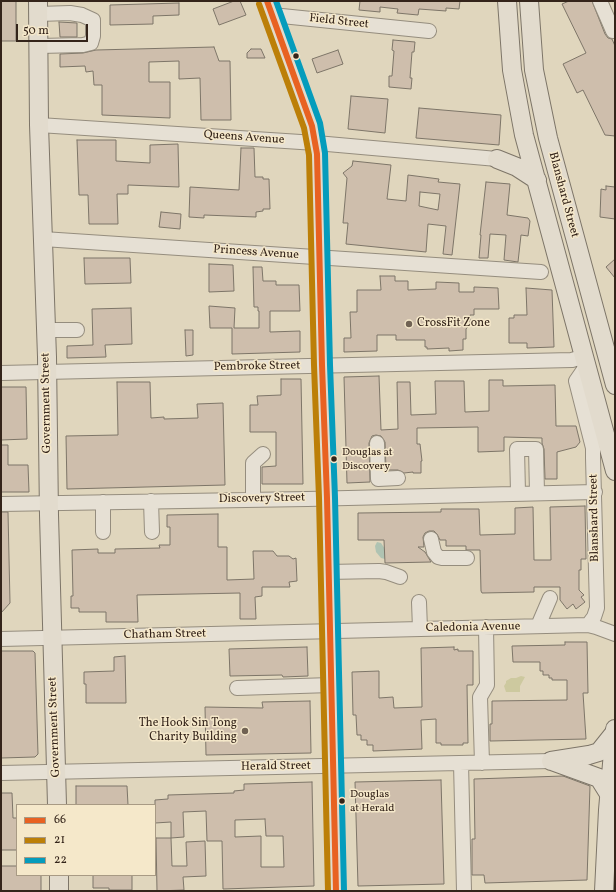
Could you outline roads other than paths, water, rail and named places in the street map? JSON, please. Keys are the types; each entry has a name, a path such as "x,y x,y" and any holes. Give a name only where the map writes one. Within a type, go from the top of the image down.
{"main road":[{"name":"Blanshard Street","path":"506,1 512,70 524,135 615,471"},
{"name":"Blanshard Street","path":"528,1 534,70 540,104 615,385"},
{"name":"Government Street","path":"38,8 39,125 47,372 48,503 57,804"},
{"path":"270,8 310,118 316,143 327,498 336,891"},
{"path":"497,159 516,149 524,135"},
{"path":"497,159 517,167 536,180"},
{"path":"586,361 600,332"},
{"path":"604,891 609,794 615,729"},
{"path":"551,761 599,752 615,732"},
{"path":"551,761 599,778 609,794"},
{"path":"59,876 59,891"}],"street":[{"path":"600,1 613,31 615,31"},
{"path":"38,8 82,15 93,20 93,36 91,43 84,45 39,46"},
{"name":"Field Street","path":"270,8 406,29 429,31"},
{"name":"Queens Avenue","path":"39,125 316,143 497,159"},
{"name":"Princess Avenue","path":"43,239 541,272"},
{"path":"46,330 77,330"},
{"name":"Pembroke Street","path":"1,373 322,365 572,360 586,361"},
{"name":"Blanshard Street","path":"586,361 576,381 593,448 597,608 594,617 588,625"},
{"path":"377,443 378,478 392,478 387,497"},
{"path":"518,494 517,449 536,449 537,493"},
{"path":"253,499 253,463 262,454"},
{"name":"Discovery Street","path":"1,504 595,492"},
{"path":"151,501 152,532"},
{"path":"103,502 103,532"},
{"path":"431,539 434,552 438,557 467,558"},
{"path":"328,572 379,571 400,577"},
{"path":"538,626 550,598"},
{"path":"419,602 420,629"},
{"name":"Caledonia Avenue","path":"330,631 588,625 615,634"},
{"path":"482,762 480,697 488,685 486,627"},
{"name":"Chatham Street","path":"1,638 330,631"},
{"path":"237,688 331,685"},
{"name":"Herald Street","path":"1,773 551,761"},
{"path":"461,763 464,891"}],"place":[{"name":"CrossFit Zone","path":"409,324"},
{"name":"Douglas at Discovery","path":"334,459"},
{"name":"The Hook Sin Tong Charity Building","path":"245,731"},
{"name":"Douglas at Herald","path":"342,801"}]}
